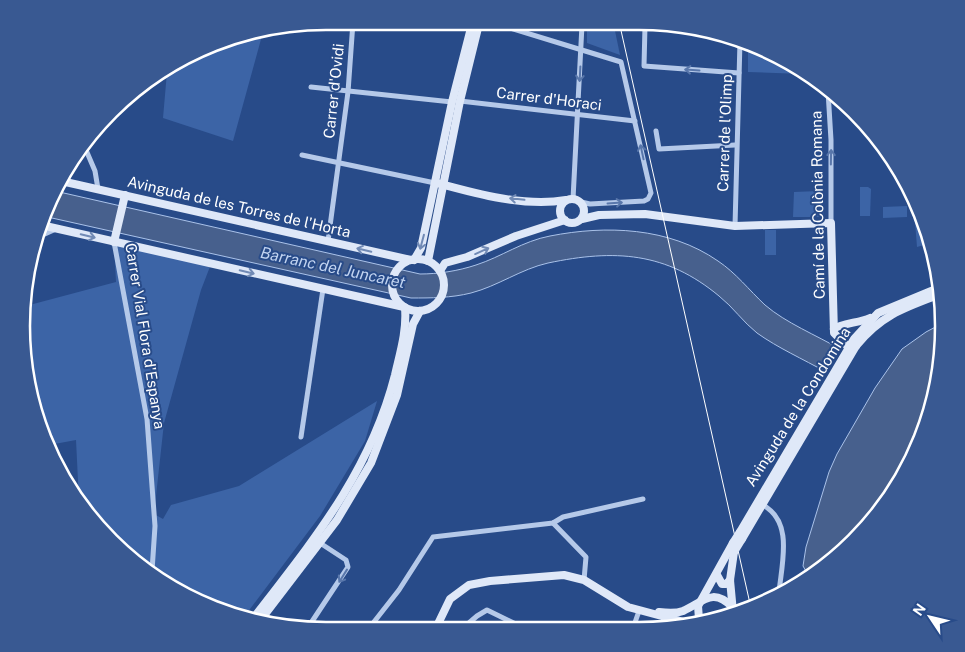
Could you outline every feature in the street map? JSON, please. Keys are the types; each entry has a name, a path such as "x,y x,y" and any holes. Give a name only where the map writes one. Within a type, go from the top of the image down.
{"main road":[{"path":"257,614 331,516 364,459 390,393 406,323 405,308 396,299 393,280 400,267 413,260 421,248 438,184 471,30"},
{"path":"456,101 477,30"},
{"name":"Avinguda de les Torres de l'Horta","path":"68,182 413,260"},
{"path":"438,184 509,198 544,202 569,200 599,215"},
{"path":"428,261 438,184"},
{"name":"Carrer Vial Flora d'Espanya","path":"115,238 125,195"},
{"path":"569,200 560,211 565,220 572,223 582,218 599,215 653,215 735,226 831,223"},
{"path":"582,218 583,206"},
{"path":"440,271 445,263 467,257 516,236 565,220"},
{"name":"Camí de la Colònia Romana","path":"831,223 836,324"},
{"path":"48,226 115,238 420,311 432,307 438,302 444,285 440,271 428,261 413,260"},
{"name":"Avinguda de la Condomina","path":"734,606 730,580 734,552 741,535 850,350 878,314 932,291"},
{"name":"Avinguda de la Condomina","path":"850,350 869,330 884,318 933,297"},
{"path":"264,615 320,543 347,504 371,463 397,395 413,324 420,311"},
{"path":"850,350 836,336 836,324 857,323 878,314"},
{"name":"Avinguda de la Condomina","path":"701,601 733,543 741,535"},
{"path":"716,574 722,584 726,584 730,580"},
{"path":"439,622 450,600 469,585 490,581 564,575 584,580 620,604 639,611 674,619"},
{"name":"Avinguda de la Condomina","path":"686,609 708,588"},
{"name":"Avinguda de la Condomina","path":"701,601 706,598 718,597 731,607"},
{"path":"650,613 676,613 701,601"},
{"path":"698,616 697,609 701,601"}],"street":[{"name":"Carrer d'Ovidi","path":"339,163 348,92 352,30"},
{"path":"516,30 621,62 651,193 648,199 583,206"},
{"path":"569,200 578,114 582,30"},
{"path":"645,30 644,66 739,73"},
{"name":"Carrer de l'Olimp","path":"735,226 735,145 740,48"},
{"name":"Carrer d'Horaci","path":"311,87 578,114 635,122"},
{"name":"Camí de la Colònia Romana","path":"828,99 831,140 831,223"},
{"path":"656,131 660,149 735,145"},
{"path":"87,152 95,171 98,189"},
{"path":"302,155 438,184"},
{"path":"328,242 339,163"},
{"path":"45,234 57,228"},
{"name":"Carrer Vial Flora d'Espanya","path":"115,238 147,419 155,526 152,565"},
{"path":"301,437 323,289"},
{"path":"373,622 399,590 433,537 553,523 563,517 643,498"},
{"path":"758,504 775,513 783,531 784,545 781,585"},
{"path":"553,523 586,557 584,580"},
{"path":"312,621 348,566 343,557 320,543"},
{"path":"470,622 487,610 512,622"},
{"path":"635,622 639,611"}],"shaded area":[{"path":"587,30 615,30 620,55 587,43"},
{"path":"262,37 233,141 163,118 167,77 213,53"},
{"path":"748,51 793,74 748,72"},
{"path":"860,187 871,189 870,216 860,216"},
{"path":"819,191 819,204 824,204 824,217 793,217 794,192"},
{"path":"907,206 907,217 883,218 883,207"},
{"path":"915,220 924,245 917,247"},
{"path":"765,230 776,230 776,255 765,255"},
{"path":"114,242 211,264 201,290 164,423 154,514 163,519 171,505 239,486 377,401 365,441 320,516 248,612 213,599 178,582 131,549 103,521 78,487 76,440 55,444 53,439 40,403 36,384 31,345 31,305 116,282"}],"water":[{"name":"Barranc del Juncaret","path":"62,193 420,274 448,272 469,267 540,238 550,236 593,230 615,230 658,235 679,241 718,261 773,311 840,349 826,372 782,349 757,333 724,300 699,281 679,270 639,258 596,256 548,263 471,293 448,297 411,298 51,218"},
{"path":"935,327 929,384 919,421 904,457 885,490 862,521 834,549 805,570 803,566 806,547 829,472 837,454 875,388 902,349"}],"tram line":[{"path":"621,30 749,600"}]}
